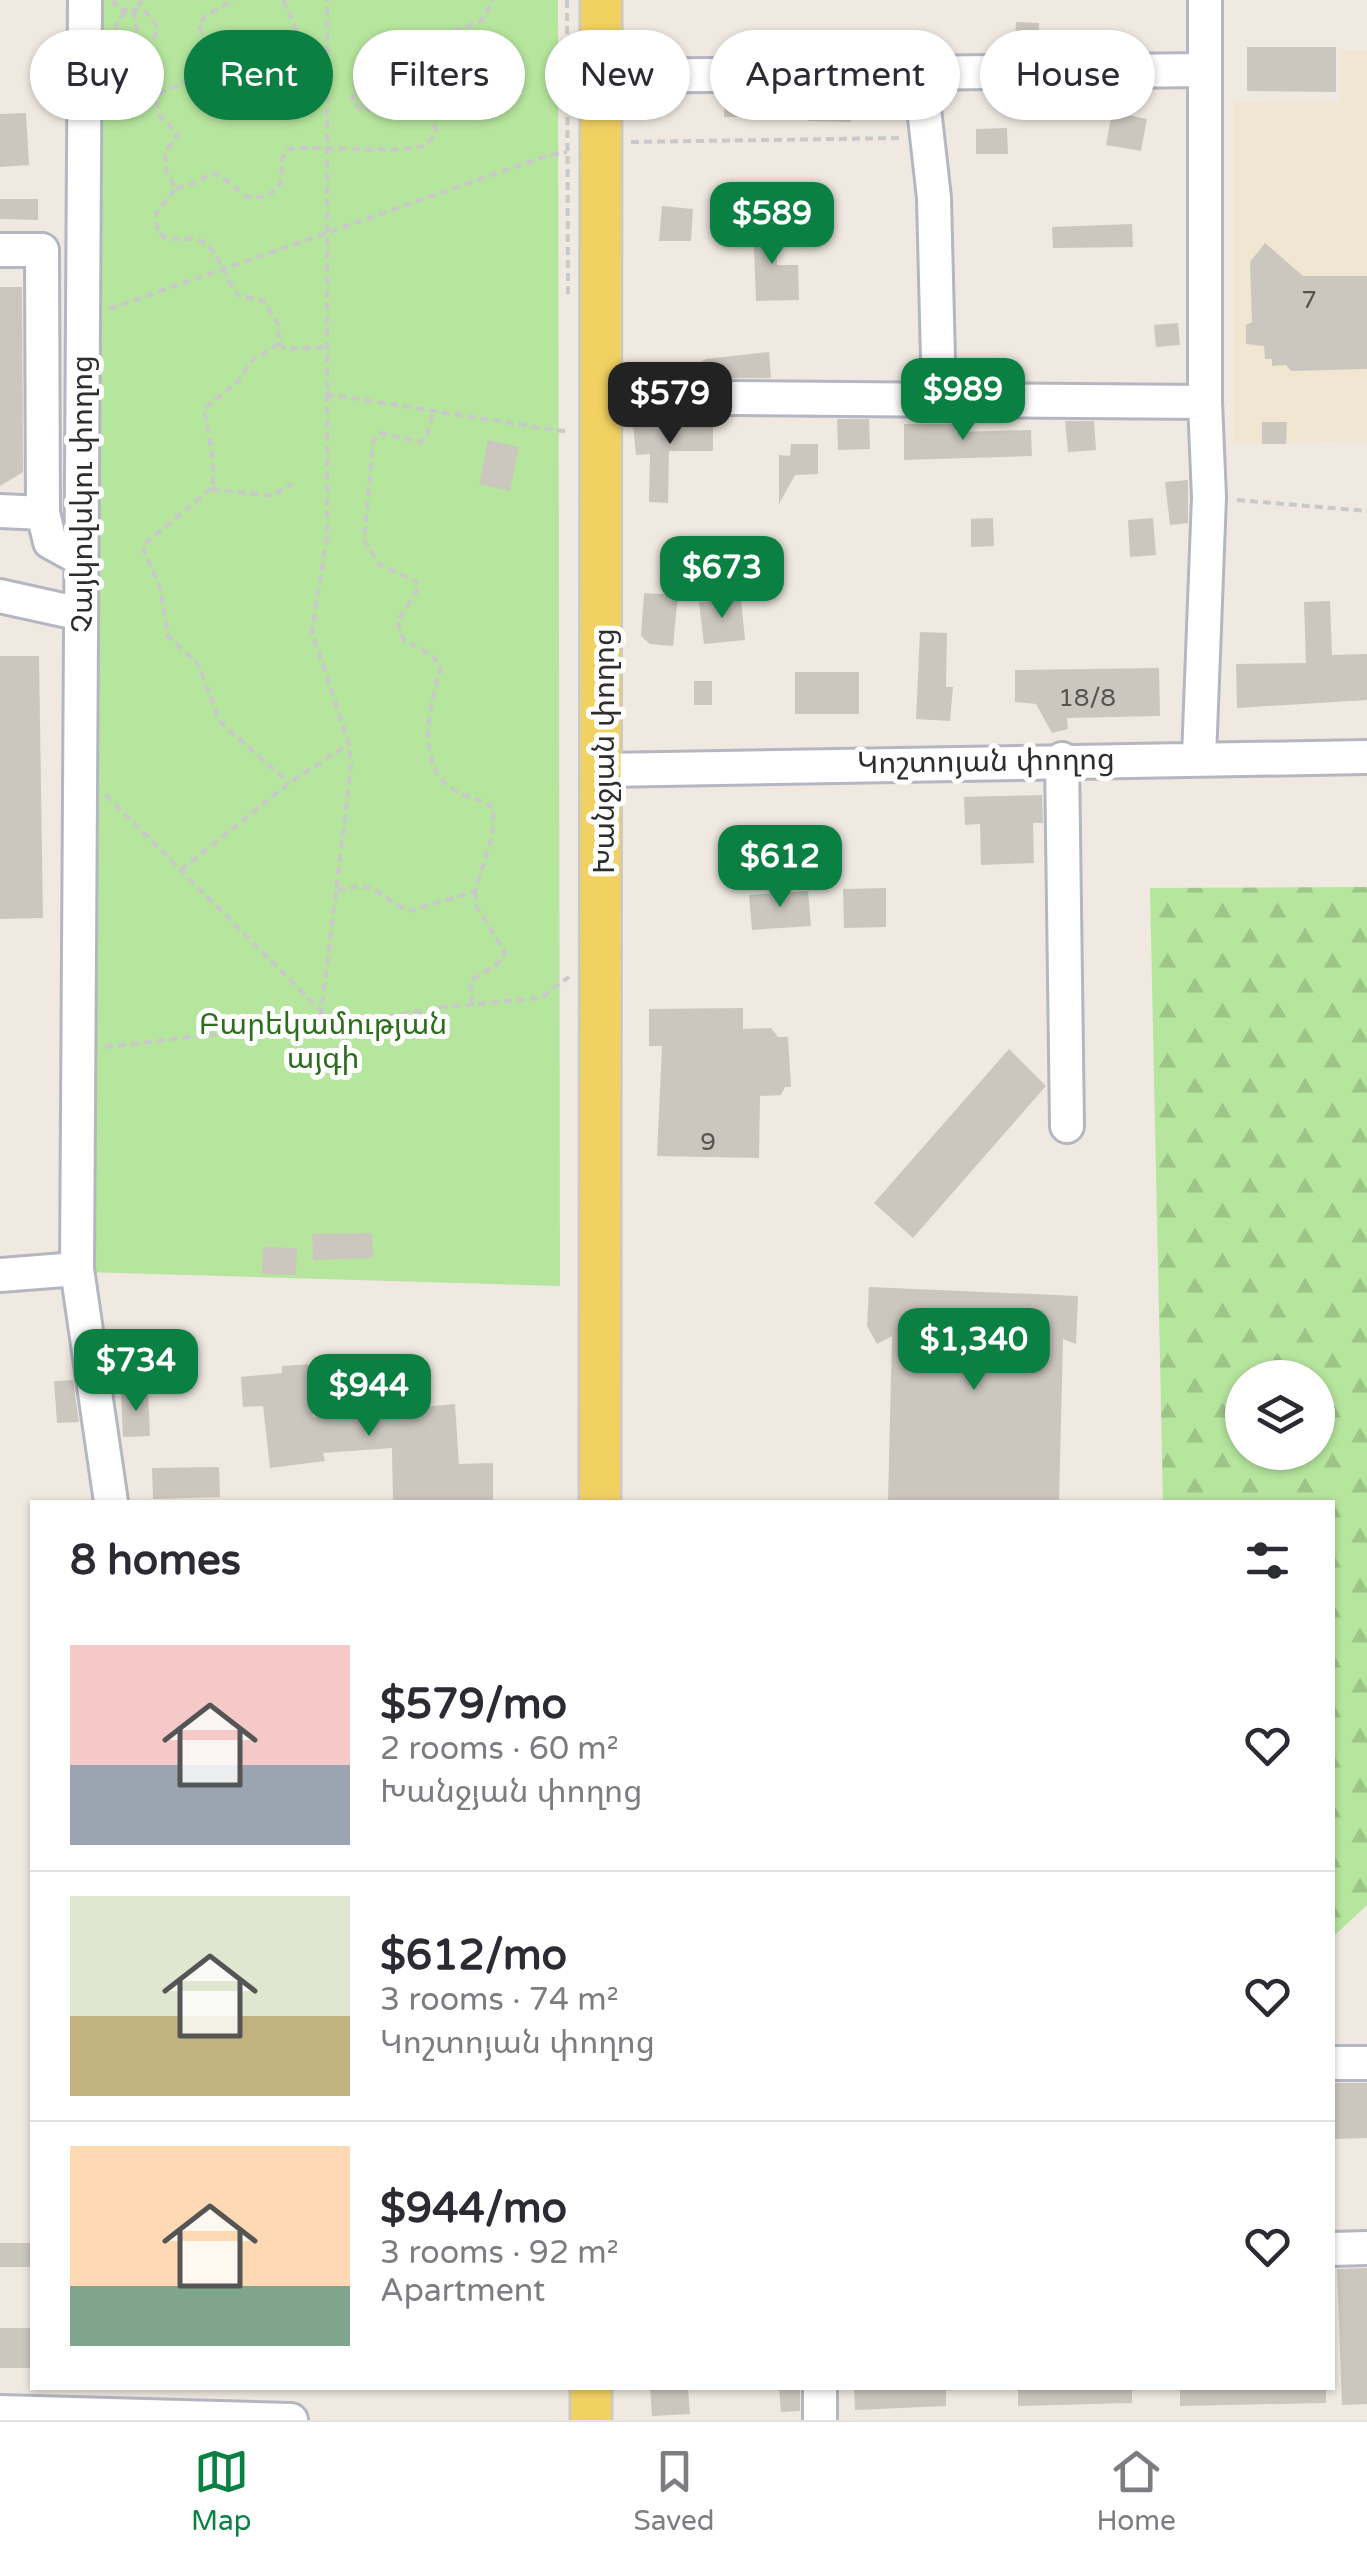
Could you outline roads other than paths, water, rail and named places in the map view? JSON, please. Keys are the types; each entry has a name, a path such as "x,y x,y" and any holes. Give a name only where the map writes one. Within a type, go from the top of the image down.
{"main road":[{"name":"Խանջյան փողոց","path":"601,0 601,30"},
{"name":"Խանջյան փողոց","path":"590,120 584,147 603,398 600,1500"},
{"path":"591,2390 591,2420"}],"street":[{"name":"Չայկովսկու փողոց","path":"85,0 77,1269 112,1500"},
{"path":"1199,758 1209,497 1205,402 1204,0"},
{"path":"960,72 1205,70"},
{"path":"925,120 934,198 939,400"},
{"path":"0,250 42,250 42,513 50,542 81,559"},
{"path":"603,398 1205,402"},
{"path":"0,511 42,513"},
{"path":"0,596 81,614"},
{"name":"Կոշտոյան փողոց","path":"604,770 1062,759 1367,757"},
{"path":"1062,759 1067,1126"},
{"path":"0,1275 77,1269"},
{"path":"1335,2063 1367,2063"},
{"path":"1335,2248 1367,2248"},
{"path":"820,2390 820,2420"},
{"path":"0,2412 291,2420"}],"park label":[{"name":"Բարեկամության այգի","path":"323,1041"}]}
